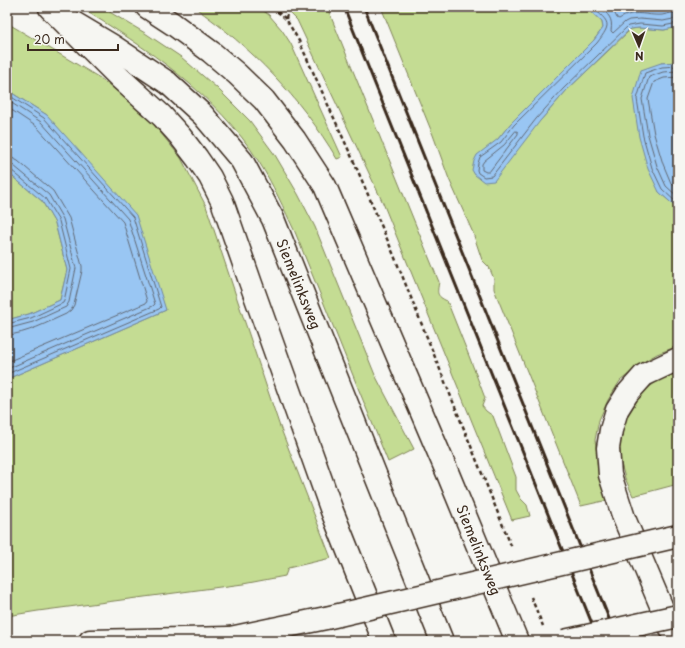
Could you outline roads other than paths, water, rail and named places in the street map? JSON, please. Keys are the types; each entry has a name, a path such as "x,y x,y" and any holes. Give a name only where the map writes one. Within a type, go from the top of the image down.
{"main road":[{"name":"Siemelinksweg","path":"147,7 211,52 264,100 295,140 325,186 448,474 517,641"},
{"name":"Siemelinksweg","path":"49,8 111,45 168,84 203,115 242,161 273,219 442,641"},
{"path":"49,8 120,78 162,116 180,136 210,177 222,201 332,511 384,641"},
{"path":"676,641 624,518 610,475 608,448 611,430 617,410 627,394 644,375 678,359"},
{"path":"90,641 223,640 326,618 678,536"},
{"path":"564,641 678,616"}],"water":[{"path":"586,7 678,7 678,27 664,30 639,28 630,29 566,91 540,121 494,181 484,182 475,175 472,170 477,155 498,139 511,123 594,40 603,28 602,22"},
{"path":"678,62 677,208 659,192 648,169 639,137 633,98 641,70 661,63"},
{"path":"7,90 47,115 136,215 166,310 7,379 7,320 29,314 60,300 67,270 55,223 42,201 7,172"}],"railway":[{"path":"344,7 599,641"},
{"path":"364,7 618,641"}]}
